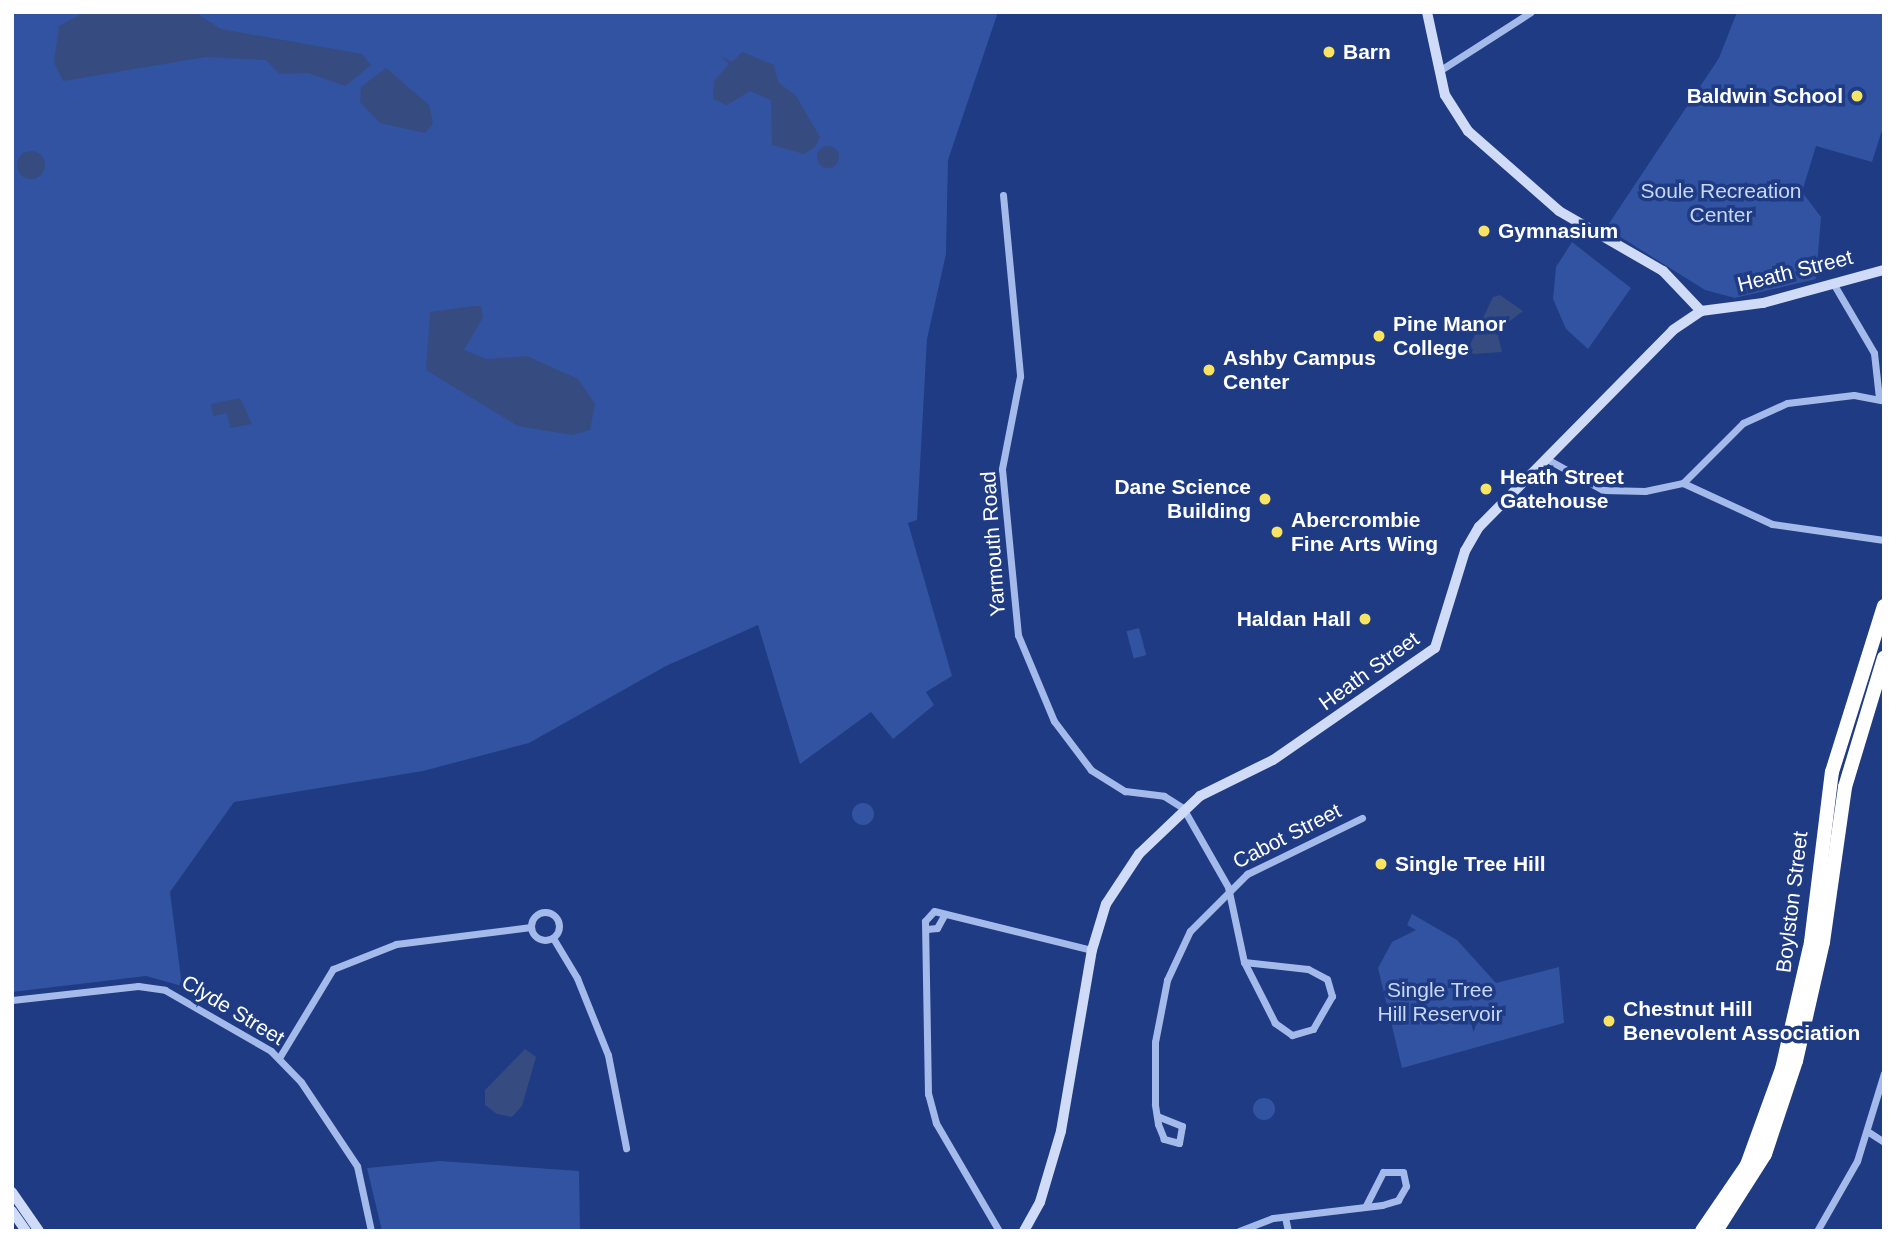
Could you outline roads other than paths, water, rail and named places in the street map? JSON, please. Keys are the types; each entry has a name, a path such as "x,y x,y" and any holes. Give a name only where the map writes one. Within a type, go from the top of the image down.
{"highway":[{"name":"Boylston Street","path":"1702,1231 1748,1165 1782,1069 1812,934 1830,782 1884,606"},
{"name":"Boylston Street","path":"1716,1231 1765,1154 1796,1061 1820,956 1848,772 1884,658"}],"street":[{"path":"1427,12 1439,71 1457,117 1495,158 1559,211 1669,275 1701,311"},
{"path":"1439,71 1531,12"},
{"name":"Yarmouth Road","path":"1003,195 1020,376 1002,470 1018,635 1054,721 1091,770 1125,790 1164,796 1183,808"},
{"name":"Heath Street","path":"1024,1231 1041,1202 1058,1144 1091,950 1120,879 1183,808 1283,754 1435,648 1468,543 1545,458 1663,339 1701,311 1763,303 1884,270"},
{"path":"1545,458 1602,490 1623,493 1683,483 1760,414 1819,397 1881,399 1874,353 1833,282"},
{"path":"1683,483 1772,524 1884,540"},
{"path":"1183,808 1228,887 1244,962 1275,1023 1292,1035 1313,1029 1332,994 1324,977 1244,962"},
{"name":"Cabot Street","path":"1157,1116 1155,1042 1167,979 1190,931 1228,887 1362,818"},
{"path":"531,927 537,915 550,913 559,922 553,938"},
{"path":"999,1231 936,1124 928,1094 928,913 1091,950"},
{"path":"927,929 937,929 943,917"},
{"path":"531,927 538,938 553,938"},
{"path":"279,1058 333,969 396,944 531,927"},
{"path":"553,938 578,978 608,1055 626,1148"},
{"name":"Clyde Street","path":"12,1000 138,986 165,990 279,1058 357,1166 371,1231"},
{"path":"1817,1231 1867,1131 1884,1073"},
{"path":"1867,1131 1884,1142"},
{"path":"1239,1231 1285,1217 1366,1206 1398,1200 1406,1186 1403,1172 1383,1172 1366,1206"},
{"path":"12,1192 39,1231"},
{"path":"12,1211 26,1231"},
{"path":"1285,1217 1288,1231"}],"place":[{"name":"Barn","path":"1329,52"},
{"name":"Baldwin School","path":"1857,96"},
{"name":"Gymnasium","path":"1484,231"},
{"name":"Pine Manor College","path":"1379,336"},
{"name":"Ashby Campus Center","path":"1209,370"},
{"name":"Heath Street Gatehouse","path":"1486,489"},
{"name":"Dane Science Building","path":"1265,499"},
{"name":"Abercrombie Fine Arts Wing","path":"1277,532"},
{"name":"Haldan Hall","path":"1365,619"},
{"name":"Single Tree Hill","path":"1381,864"},
{"name":"Chestnut Hill Benevolent Association","path":"1609,1021"}],"park label":[{"name":"Soule Recreation Center","path":"1721,203"},
{"name":"Single Tree Hill Reservoir","path":"1440,1002"}]}
